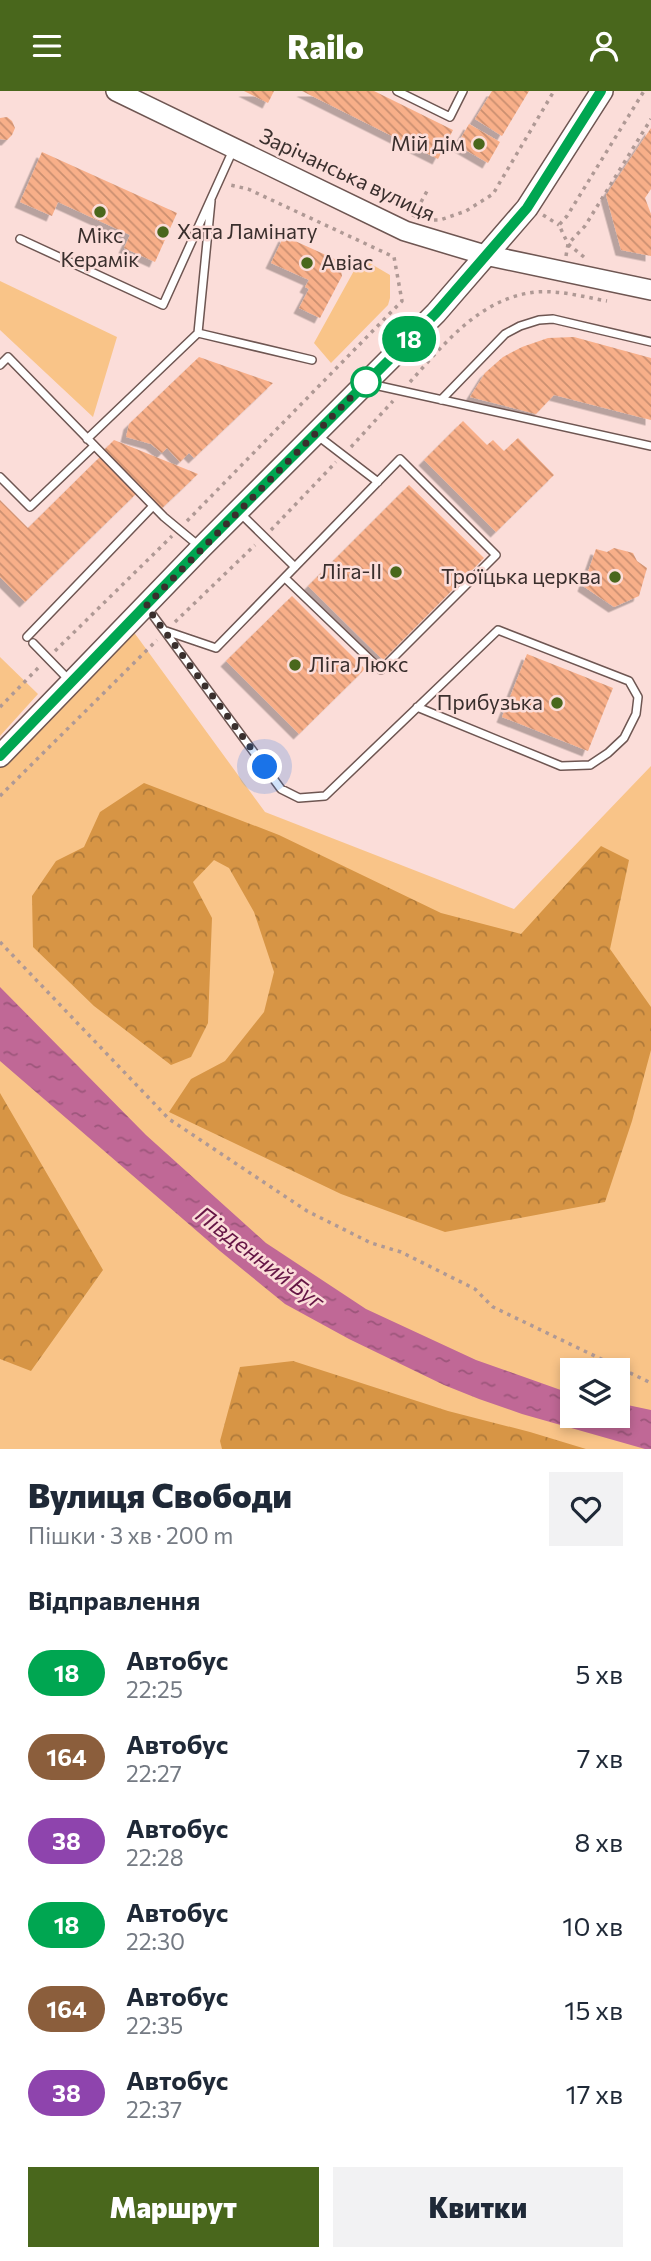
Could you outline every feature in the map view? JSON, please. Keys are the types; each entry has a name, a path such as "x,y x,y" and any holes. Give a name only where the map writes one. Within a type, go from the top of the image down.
{"main road":[{"path":"506,232 516,203 587,91"},
{"path":"0,756 201,548 436,313 527,208 601,91"}],"street":[{"name":"Зарічанська вулиця","path":"116,91 405,231 485,255 651,290"}],"lane":[{"path":"397,91 450,117 463,91"},
{"path":"20,239 163,305 233,148"},
{"path":"87,439 198,333 212,193"},
{"path":"441,400 505,334 539,320 553,320 651,342"},
{"path":"198,333 312,360"},
{"path":"0,365 8,357 153,506 201,548"},
{"path":"365,383 651,446"},
{"path":"315,434 378,482"},
{"path":"0,477 30,507 94,446"},
{"path":"166,631 216,648 400,459 496,555 380,670 285,578"},
{"path":"71,682 30,640 153,506"},
{"path":"238,511 295,567"},
{"path":"146,606 281,789 299,798 325,796 417,707 498,630 629,681 638,697 636,714 624,738 590,765 561,766 417,707"}],"path":[{"path":"426,219 440,220 466,211 493,194 554,91"},
{"path":"559,225 644,91"},
{"path":"568,244 585,226 651,119"},
{"path":"0,707 180,529 402,301 394,257 248,189 216,183"},
{"path":"413,217 426,191"},
{"path":"539,213 559,225 568,244 566,260"},
{"path":"0,796 264,537 460,326 493,305 536,292 562,293"},
{"path":"0,943 169,1119 307,1211 370,1243 401,1252 475,1289 493,1307 651,1383"}],"shaded area":[{"path":"361,258 390,275 388,305 331,363 314,343"},
{"path":"0,281 117,337 93,417 0,330"},
{"path":"133,631 265,812 514,909 651,766 651,1449 0,1449 0,766"},
{"path":"0,657 38,694 0,736"}],"green space":[{"path":"144,783 279,835 441,913 521,934 601,846 629,860 610,949 651,1007 651,1050 632,1121 605,1202 445,1232 341,1194 169,1112 191,1079 225,1061 264,1012 274,972 254,912 229,868 214,860 193,882 212,918 208,1023 191,1057 171,1065 94,1006 33,947 32,896 56,861 84,847 100,812"},
{"path":"0,1093 103,1270 31,1371 0,1359"},
{"path":"293,1361 448,1411 586,1449 222,1449 220,1441 240,1367"}],"water":[{"name":"Південний Буг","path":"0,987 146,1135 266,1243 366,1309 476,1360 560,1390 560,1425 522,1414 444,1385 349,1339 285,1304 0,1061"},
{"path":"630,1406 651,1410 651,1449 571,1428 630,1428"}],"building":[{"path":"244,91 274,91 268,103"},
{"path":"302,91 374,91 453,130 438,159"},
{"path":"492,91 529,91 502,136 475,119"},
{"path":"7,117 15,128 7,140 0,139 0,118"},
{"path":"469,124 500,142 488,163 457,145"},
{"path":"651,128 651,189 645,198 651,214 651,256 621,250 606,195"},
{"path":"42,152 177,213 155,262 124,248 130,235 58,202 52,216 20,202"},
{"path":"284,236 339,261 342,276 320,318 299,308 309,289 305,287 309,280 271,263"},
{"path":"574,337 651,358 651,420 554,395 536,414 470,397 485,373 503,357 548,338"},
{"path":"199,357 273,383 194,458 189,453 180,462 167,448 162,453 151,444 126,437 129,424"},
{"path":"463,421 487,445 493,440 504,451 518,438 554,475 496,532 424,460"},
{"path":"114,440 198,474 161,509 104,450"},
{"path":"102,455 138,492 25,602 0,577 0,500 28,528"},
{"path":"409,485 484,558 383,660 308,586"},
{"path":"614,548 633,553 637,561 647,568 639,596 614,607 583,586 596,549 607,552"},
{"path":"292,596 365,669 299,734 226,661"},
{"name":"Прибузька","path":"527,654 613,688 588,751 502,717"}],"bus line":[{"name":"18","path":"0,756 201,548 436,313 527,208 601,91"}],"place":[{"name":"Мій дім","path":"479,144"},
{"name":"Мікс Керамік","path":"100,212"},
{"name":"Хата Ламінату","path":"163,232"},
{"name":"Авіас","path":"307,263"},
{"name":"Ліга-II","path":"396,572"},
{"name":"Троїцька церква","path":"615,577"},
{"name":"Ліга Люкс","path":"295,665"},
{"name":"Прибузька","path":"557,703"}],"route":[{"path":"265,767 146,606 366,382"}]}
